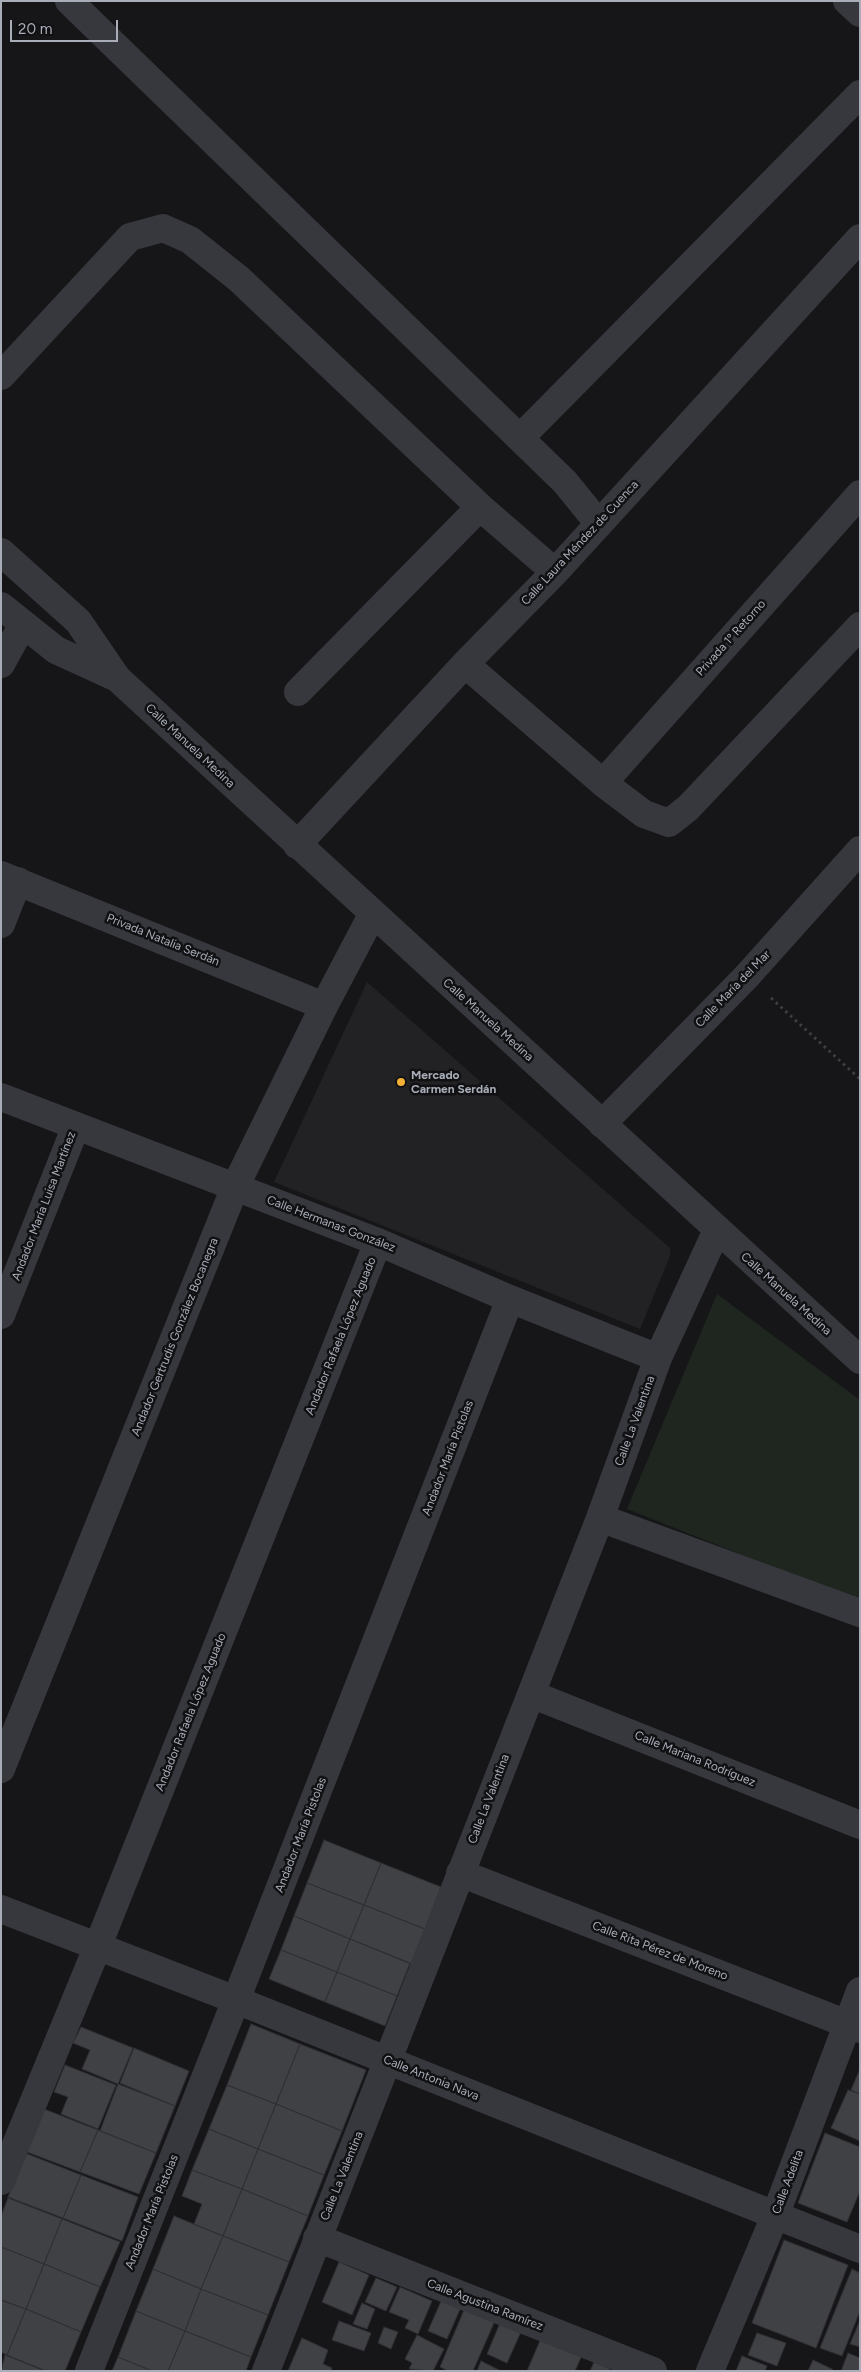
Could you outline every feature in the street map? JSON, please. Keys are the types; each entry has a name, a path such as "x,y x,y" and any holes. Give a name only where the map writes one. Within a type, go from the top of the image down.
{"street":[{"path":"69,1 565,482 599,524"},
{"path":"847,1 860,13"},
{"path":"520,438 860,94"},
{"path":"1,376 130,237 163,228 190,240 239,279 480,507 555,572"},
{"name":"Calle Laura Méndez de Cuenca","path":"297,845 465,664 555,572 860,238"},
{"name":"Privada 1º Retorno","path":"603,783 860,494"},
{"path":"298,692 480,507"},
{"path":"1,552 78,622 117,678"},
{"path":"1,606 56,650 117,678"},
{"path":"1,664 23,624"},
{"path":"465,664 603,783 644,814 669,823 688,808 860,626"},
{"name":"Calle Manuela Medina","path":"117,678 372,915 860,1360"},
{"name":"Calle María del Mar","path":"602,1124 747,976 860,850"},
{"path":"1,924 10,878"},
{"name":"Privada Natalia Serdán","path":"10,878 324,1006"},
{"name":"Andador Gertrudis González Bocanegra","path":"1,1769 235,1187 324,1006 372,915"},
{"name":"Calle Hermanas González","path":"1,1097 378,1242 510,1299 658,1358"},
{"name":"Andador María Luisa Martínez","path":"1,1315 76,1126"},
{"name":"Calle La Valentina","path":"266,2371 316,2238 389,2060 460,1873 600,1518 658,1358 717,1230"},
{"name":"Andador Rafaela López Aguado","path":"1,2181 97,1948 378,1242"},
{"name":"Andador María Pistolas","path":"89,2371 510,1299"},
{"path":"600,1518 860,1613"},
{"name":"Calle Mariana Rodríguez","path":"530,1694 860,1825"},
{"name":"Calle Rita Pérez de Moreno","path":"460,1873 853,2026"},
{"name":"Calle Antonia Nava","path":"1,1909 97,1948 389,2060 860,2249"},
{"name":"Calle Adelita","path":"710,2371 853,2026 860,1991"},
{"name":"Calle Agustina Ramírez","path":"316,2238 653,2371"}],"path":[{"path":"747,976 860,1079"}],"shaded area":[{"name":"Mercado Carmen Serdán","path":"367,982 670,1248 670,1256 640,1329 274,1182"},
{"path":"717,1294 860,1400 860,1602 627,1509"}],"building":[{"path":"324,1840 381,1863 364,1905 307,1883"},
{"path":"381,1863 441,1887 425,1929 364,1905"},
{"path":"307,1883 364,1905 350,1939 294,1916"},
{"path":"364,1905 425,1929 411,1964 350,1939"},
{"path":"294,1916 350,1939 337,1972 281,1950"},
{"path":"350,1939 410,1963 397,1996 337,1972"},
{"path":"281,1950 337,1972 325,2002 269,1979"},
{"path":"337,1972 397,1996 385,2026 325,2002"},
{"path":"251,2024 300,2044 276,2104 227,2085"},
{"path":"81,2027 133,2048 118,2084 82,2069 90,2050 73,2043"},
{"path":"300,2044 366,2070 342,2131 276,2104"},
{"path":"134,2048 189,2071 175,2106 120,2083"},
{"path":"65,2065 116,2085 98,2129 61,2114 68,2097 54,2092"},
{"path":"860,2069 860,2094 851,2090"},
{"path":"118,2084 175,2106 156,2153 100,2131"},
{"path":"227,2085 276,2104 258,2149 209,2129"},
{"path":"848,2090 860,2094 860,2141 831,2128"},
{"path":"276,2104 342,2131 324,2175 258,2149"},
{"path":"44,2109 98,2130 80,2172 27,2152"},
{"path":"209,2129 258,2149 242,2189 192,2170"},
{"path":"98,2130 156,2153 139,2194 80,2172"},
{"path":"825,2133 860,2147 860,2191 847,2222 798,2203"},
{"path":"258,2149 324,2175 308,2216 242,2189"},
{"path":"25,2153 81,2175 63,2218 8,2197"},
{"path":"192,2170 242,2189 223,2236 194,2224 202,2204 182,2196"},
{"path":"81,2175 138,2197 122,2241 63,2218"},
{"path":"242,2189 308,2216 289,2262 223,2236"},
{"path":"8,2198 62,2219 44,2264 1,2247 1,2216"},
{"path":"174,2216 223,2236 201,2289 153,2269"},
{"path":"62,2219 120,2242 100,2287 44,2264"},
{"path":"223,2236 289,2262 268,2315 201,2289"},
{"path":"784,2240 848,2265 816,2348 752,2323"},
{"path":"1,2247 44,2264 26,2309 1,2300"},
{"path":"339,2262 369,2275 352,2315 322,2302"},
{"path":"44,2264 100,2287 81,2332 26,2309"},
{"path":"153,2269 201,2289 185,2331 136,2311"},
{"path":"852,2269 860,2273 860,2311 842,2356 820,2348"},
{"path":"376,2278 397,2287 386,2311 365,2302"},
{"path":"400,2287 432,2301 418,2334 405,2328 409,2320 389,2312"},
{"path":"201,2289 268,2315 251,2357 185,2331"},
{"path":"442,2299 461,2307 447,2339 428,2331"},
{"path":"1,2300 26,2309 7,2355 1,2352"},
{"path":"362,2303 375,2309 367,2329 353,2324"},
{"path":"467,2303 497,2316 473,2371 448,2371 440,2367"},
{"path":"26,2309 81,2332 65,2371 46,2371 7,2355"},
{"path":"136,2311 185,2331 168,2371 152,2371 118,2357"},
{"path":"503,2316 524,2325 507,2363 487,2354"},
{"path":"860,2320 860,2347 850,2344"},
{"path":"339,2321 371,2333 364,2351 332,2340"},
{"path":"384,2327 398,2332 391,2349 378,2343"},
{"path":"185,2331 251,2357 246,2371 168,2371"},
{"path":"757,2333 786,2343 777,2366 748,2355"},
{"path":"417,2335 444,2349 433,2371 409,2369 412,2363 405,2359"},
{"path":"542,2336 583,2353 575,2371 527,2371"},
{"path":"302,2338 328,2350 323,2364 332,2368 331,2371 288,2371"},
{"path":"848,2353 860,2358 860,2371 841,2371"},
{"path":"5,2355 45,2371 1,2371"},
{"path":"742,2356 767,2366 765,2371 736,2371"},
{"path":"118,2357 152,2371 112,2371"},
{"path":"813,2360 832,2369 834,2371 808,2371"},
{"path":"481,2361 501,2371 477,2371"},
{"path":"594,2362 610,2369 609,2371 590,2371"}],"place":[{"name":"Mercado Carmen Serdán","path":"401,1082"}]}
